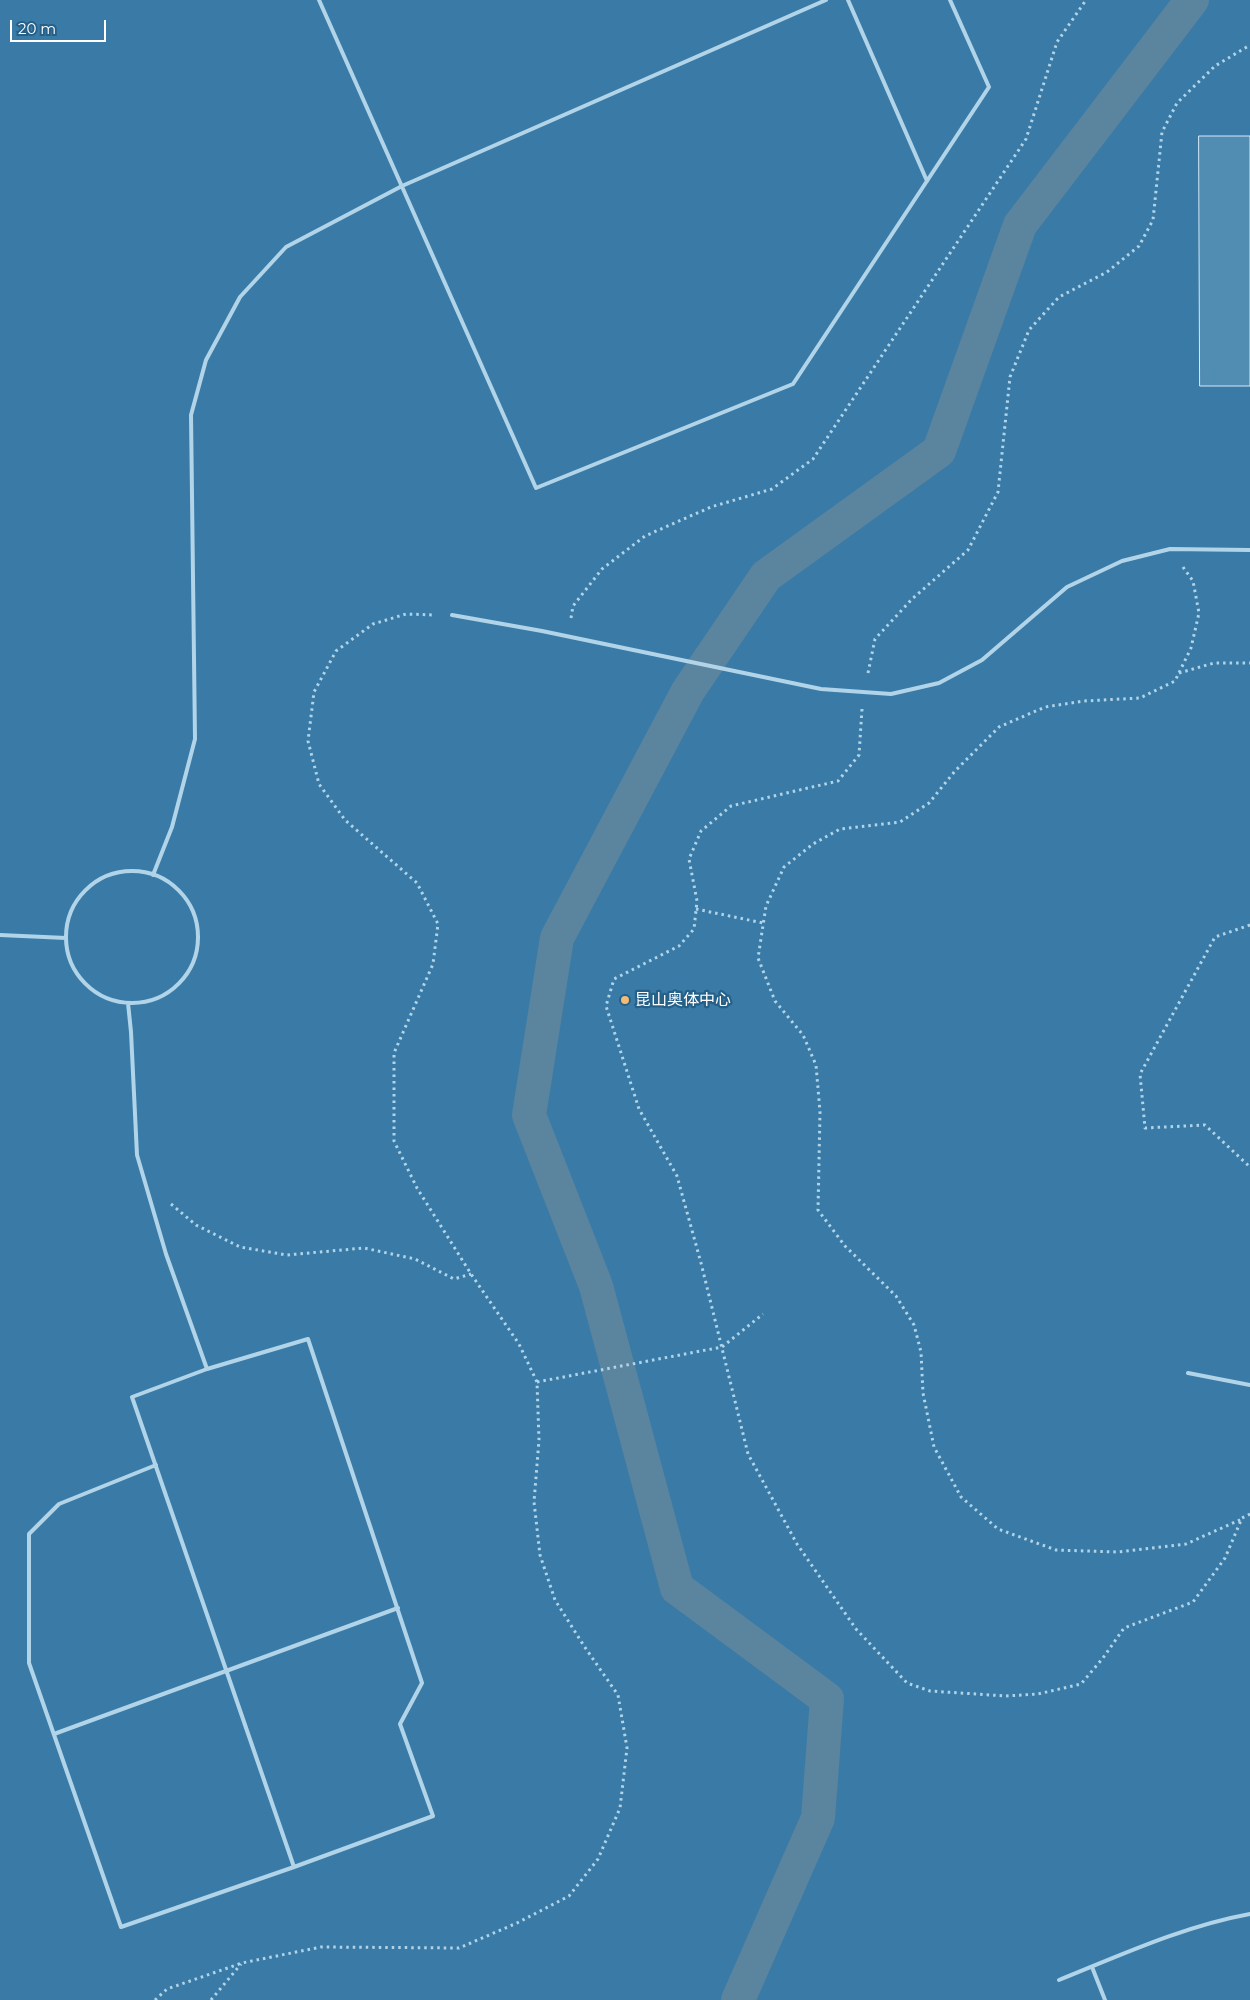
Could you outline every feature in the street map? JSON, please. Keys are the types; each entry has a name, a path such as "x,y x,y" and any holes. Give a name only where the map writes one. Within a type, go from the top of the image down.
{"lane":[{"path":"319,0 536,488 793,384 989,87 950,0"},
{"path":"153,875 172,827 195,739 191,415 206,360 240,297 286,247 402,186 826,0"},
{"path":"848,0 927,181"},
{"path":"452,615 569,637 821,690 891,694 939,683 982,660 1067,587 1122,561 1170,549 1250,550"},
{"path":"122,872 144,872 153,875 165,879 182,893 194,912 199,934 196,956 186,976 170,992 150,1001 128,1003 106,998 88,987 74,970 67,950 66,938 66,929 72,908 84,891 101,878 122,872"},
{"path":"0,935 66,938"},
{"path":"128,1003 137,1155 166,1254 207,1369"},
{"path":"156,1465 59,1504 29,1534 29,1663 121,1927 294,1867 433,1816 400,1724 422,1683 308,1339 207,1369 132,1397 156,1465 294,1867"},
{"path":"1188,1373 1250,1385"},
{"path":"54,1734 398,1608"},
{"path":"1059,1980 1119,1955 1218,1920 1250,1914"},
{"path":"1092,1966 1105,2000"}],"path":[{"path":"569,637 573,606 602,569 644,536 711,507 772,489 813,459 1026,139 1058,42 1086,0"},
{"path":"1242,1518 1225,1558 1192,1602 1124,1628 1103,1658 1081,1684 1038,1694 1006,1696 930,1691 907,1683 856,1629 796,1544 748,1454 701,1263 676,1176 639,1109 606,1006 614,979 679,946 694,929 697,901 689,859 701,831 732,806 838,781 859,755 864,693 875,639 912,599 968,550 998,492 1010,377 1029,330 1059,297 1107,272 1139,246 1153,220 1162,132 1178,104 1214,66 1250,45"},
{"path":"1170,549 1192,581 1199,613 1191,648 1175,682 1140,698 1084,701 1045,706 999,727 955,771 929,803 900,822 840,829 813,844 784,867 766,906 758,958 774,1001 803,1035 816,1065 820,1112 818,1210 845,1246 896,1296 914,1324 921,1352 923,1393 934,1447 961,1498 998,1529 1056,1550 1118,1552 1186,1544 1250,1514"},
{"path":"155,2000 167,1990 242,1963 321,1947 459,1948 517,1923 568,1896 598,1859 620,1808 627,1748 618,1696 555,1600 540,1555 534,1502 539,1440 537,1382 519,1344 470,1274 417,1188 394,1141 394,1053 432,964 438,924 417,883 345,820 319,784 308,741 314,692 336,650 372,624 406,614 452,615"},
{"path":"1179,674 1214,663 1250,663"},
{"path":"696,909 763,923"},
{"path":"1250,925 1214,936 1140,1074 1145,1128 1205,1125 1250,1167"},
{"path":"144,1181 196,1225 240,1247 287,1255 364,1248 415,1259 454,1279 470,1274"},
{"path":"537,1382 722,1347 763,1314"},
{"path":"211,2000 242,1963"}],"shaded area":[{"name":"昆山奥体中心","path":"0,0 1250,0 1250,2000 0,2000"}],"building":[{"path":"1199,136 1250,136 1250,386 1200,386"}],"waterway":[{"path":"738,2000 818,1818 827,1699 677,1588 596,1286 529,1115 557,938 688,691 766,576 939,451 1020,225 1192,0"}],"place":[{"name":"昆山奥体中心","path":"625,1000"}]}
